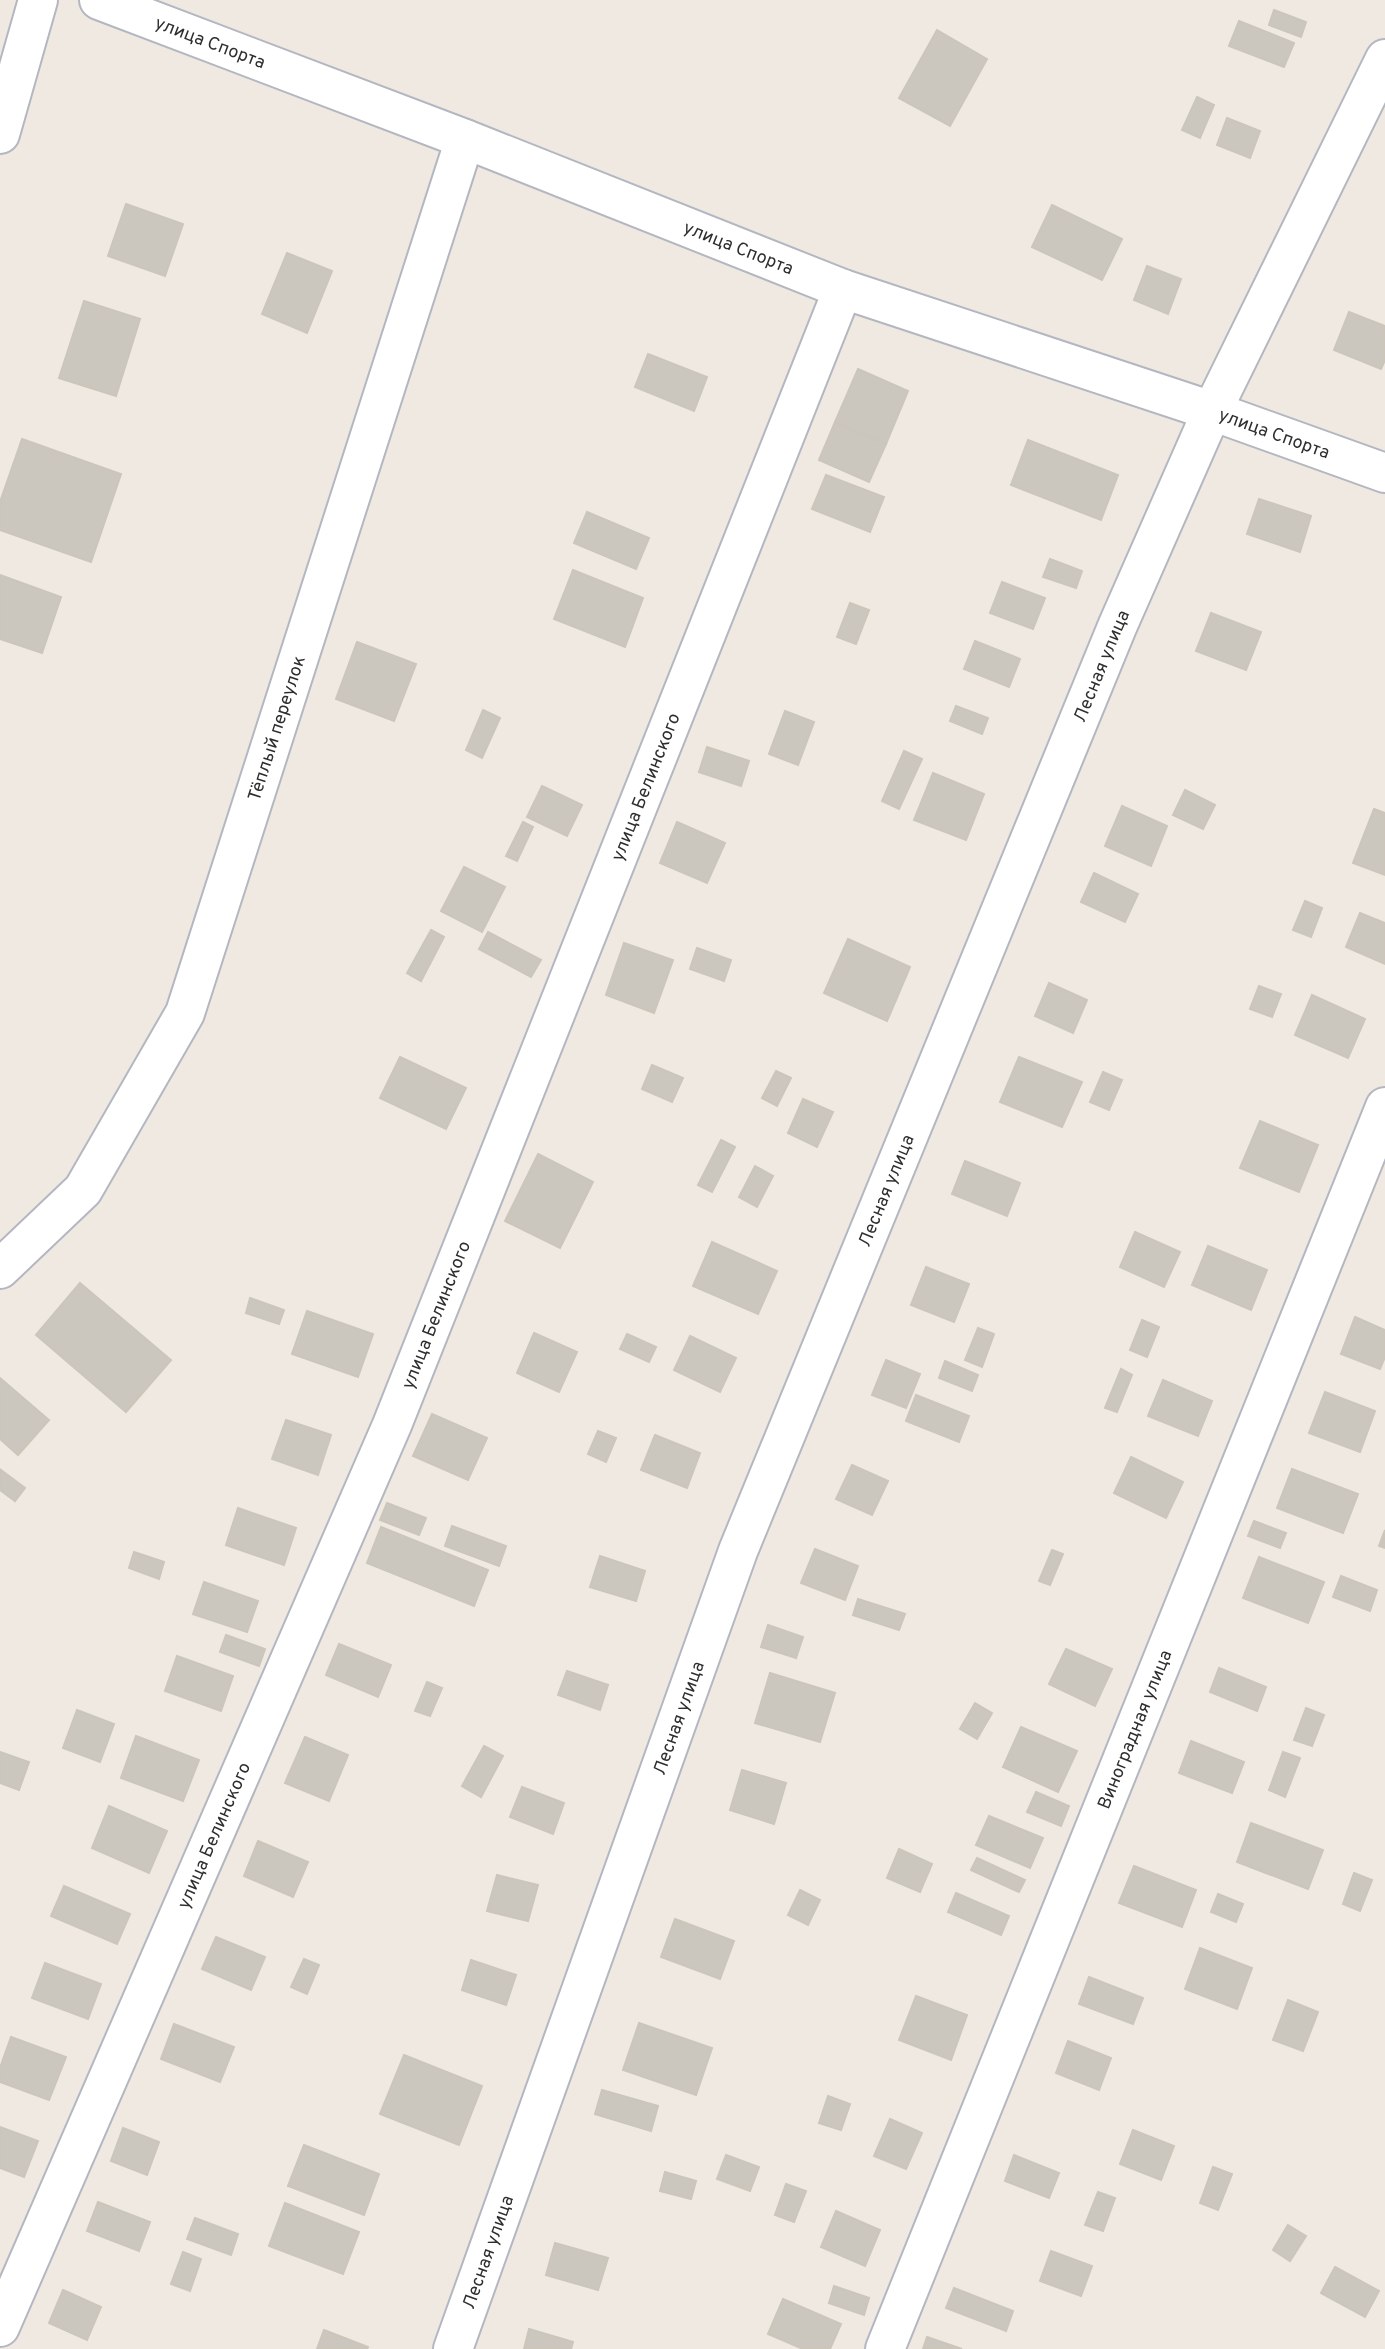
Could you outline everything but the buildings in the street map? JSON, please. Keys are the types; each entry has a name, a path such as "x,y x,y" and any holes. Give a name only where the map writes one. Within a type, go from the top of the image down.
{"street":[{"path":"0,134 38,0"},
{"name":"улица Спорта","path":"99,0 465,139 843,289 1212,411 1385,473"},
{"name":"Лесная улица","path":"453,2349 738,1551 1117,627 1212,411 1385,60"},
{"name":"Тёплый переулок","path":"0,1269 83,1190 184,1013 465,139"},
{"name":"улица Белинского","path":"0,2327 392,1425 843,289"},
{"name":"Виноградная улица","path":"885,2349 1385,1107"}]}
